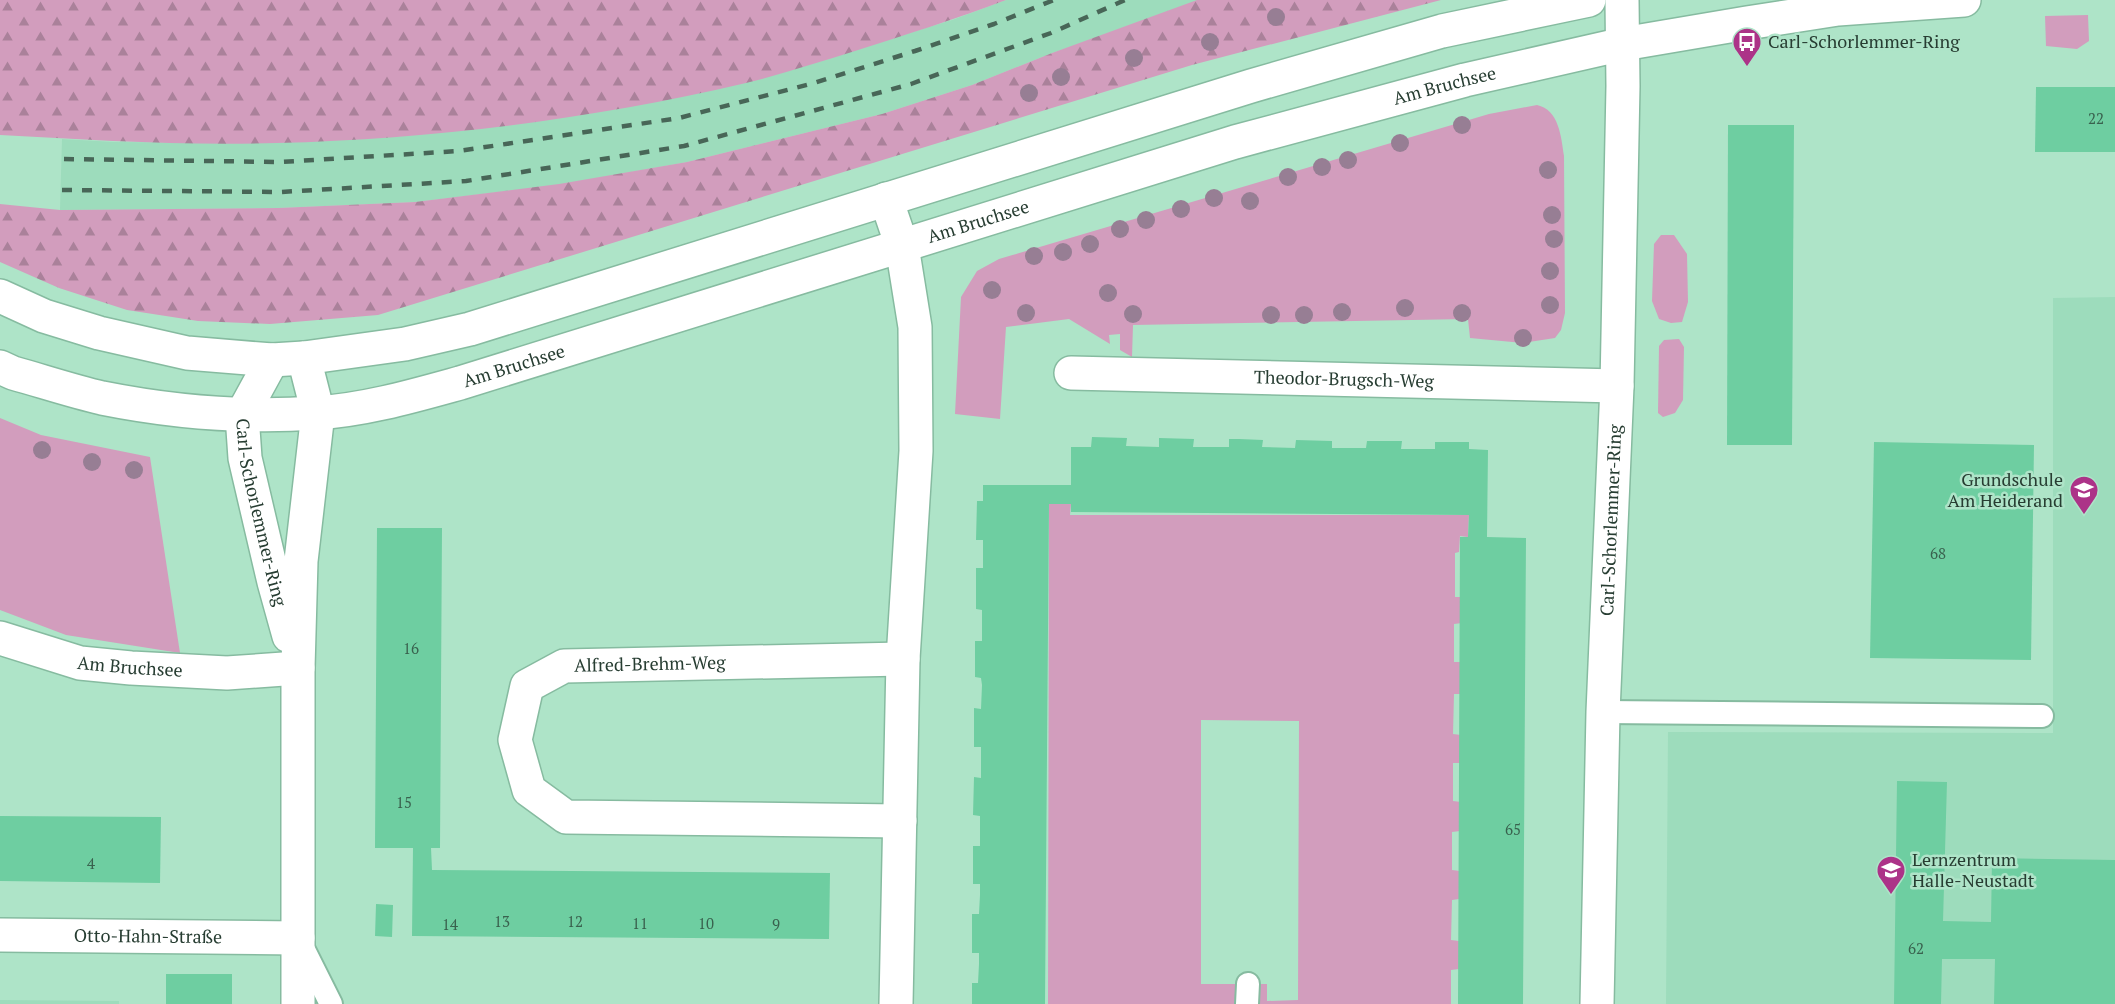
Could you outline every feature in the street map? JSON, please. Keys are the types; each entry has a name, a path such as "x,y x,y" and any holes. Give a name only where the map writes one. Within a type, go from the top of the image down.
{"street":[{"path":"0,296 44,316 99,333 187,353 272,360 304,358 405,344 470,329 1251,86 1442,31 1589,0"},
{"name":"Carl-Schorlemmer-Ring","path":"1597,1004 1604,712 1617,386 1622,0"},
{"name":"Am Bruchsee","path":"0,367 13,373 100,397 187,412 242,415 318,413 395,401 460,383 1235,142 1465,80 1623,44 1838,9 1964,0"},
{"path":"886,199 902,246 915,327 916,428 903,659 897,1004"},
{"name":"Carl-Schorlemmer-Ring","path":"298,1004 298,668 301,561 318,413 304,358"},
{"name":"Carl-Schorlemmer-Ring","path":"272,360 242,415 245,458 274,582 298,668"},
{"name":"Theodor-Brugsch-Weg","path":"1071,373 1617,386"},
{"name":"Am Bruchsee","path":"0,638 80,663 227,673 298,668"},
{"name":"Alfred-Brehm-Weg","path":"900,821 566,817 530,790 515,740 527,686 564,666 903,659"},
{"name":"Otto-Hahn-Straße","path":"0,935 298,938"}],"lane":[{"path":"1604,712 2042,716"},
{"name":"Carl-Schorlemmer-Ring","path":"298,938 331,1004"}],"shaded area":[{"path":"1006,0 1211,0 1052,53 972,85 882,114 687,162 559,185 415,202 278,208 60,210 62,139 114,142 276,143 405,136 559,118 747,82 952,20"},
{"name":"Lernzentrum Halle-Neustadt","path":"2115,297 2115,1004 1666,1004 1668,732 2053,733 2053,298"},
{"path":"0,1000 119,1001 119,1004 0,1004"}],"green space":[{"path":"0,0 1006,0 912,33 774,76 630,107 454,132 336,141 208,144 0,135"},
{"path":"1197,0 1441,0 1192,65 378,315 270,324 198,321 127,310 59,288 0,262 0,204 60,210 278,208 415,202 559,184 687,162 882,114 972,85"},
{"path":"2088,15 2089,41 2077,49 2046,46 2045,16"},
{"path":"1537,105 1550,112 1558,125 1564,156 1565,313 1561,330 1555,338 1523,343 1470,338 1468,319 1133,325 1132,357 1120,350 1120,334 1109,335 1110,344 1069,319 1006,327 1000,419 955,414 961,297 977,271 999,259 1489,114"},
{"path":"1661,235 1674,235 1687,254 1688,302 1682,322 1671,323 1659,319 1652,301 1654,244"},
{"path":"1679,339 1684,347 1683,400 1675,413 1663,417 1658,413 1659,346 1664,340"},
{"path":"0,418 41,435 150,457 180,653 66,635 0,610"},
{"path":"1049,504 1071,504 1070,515 1469,515 1468,537 1460,536 1459,552 1455,553 1455,597 1463,597 1462,623 1454,624 1454,662 1462,662 1462,694 1454,694 1453,734 1461,735 1461,763 1453,763 1453,801 1461,802 1460,831 1452,832 1452,870 1460,871 1459,899 1452,900 1451,940 1459,941 1459,969 1451,970 1451,1004 1048,1004","holes":["1201,720 1299,721 1298,1000 1267,1001 1267,984 1201,984"]}],"building":[{"path":"2036,87 2115,87 2115,152 2035,152"},
{"path":"1728,125 1794,125 1792,445 1727,445"},
{"path":"1092,437 1127,438 1126,446 1159,447 1159,438 1194,439 1193,447 1229,447 1229,439 1239,439 1263,440 1262,447 1295,448 1296,440 1332,441 1332,448 1366,448 1367,441 1402,441 1401,449 1435,449 1435,442 1469,442 1469,449 1488,450 1487,537 1526,538 1523,1004 1458,1004 1460,537 1468,537 1469,515 1071,512 1071,504 1049,504 1045,1004 972,1004 972,983 978,983 979,953 972,953 972,914 979,914 980,895 980,884 973,884 973,846 980,846 980,816 973,815 974,777 981,778 981,747 974,747 974,708 981,709 982,685 981,678 975,677 975,641 982,641 982,610 976,609 976,568 983,568 983,540 976,540 977,501 983,501 983,485 1071,485 1071,447 1091,447"},
{"path":"1874,442 2034,445 2031,660 1870,658"},
{"path":"377,528 442,528 440,848 431,848 432,870 830,873 829,939 412,936 413,848 375,848"},
{"path":"1897,781 1947,782 1943,921 1991,922 1992,858 2115,860 2115,1004 1994,1004 1995,959 1942,959 1941,1004 1894,1004"},
{"path":"0,816 161,817 160,883 0,881"},
{"path":"376,904 393,905 392,937 375,936"},
{"path":"166,974 232,974 232,1004 166,1004"}],"railway":[{"path":"64,159 280,162 459,151 679,118 814,83 994,24 1054,0"},
{"path":"62,190 281,192 466,181 684,146 911,84 1051,33 1125,0"}],"place":[{"name":"Carl-Schorlemmer-Ring","path":"1747,68"},
{"name":"Grundschule Am Heiderand","path":"2084,516"},
{"name":"Lernzentrum Halle-Neustadt","path":"1891,896"}]}
